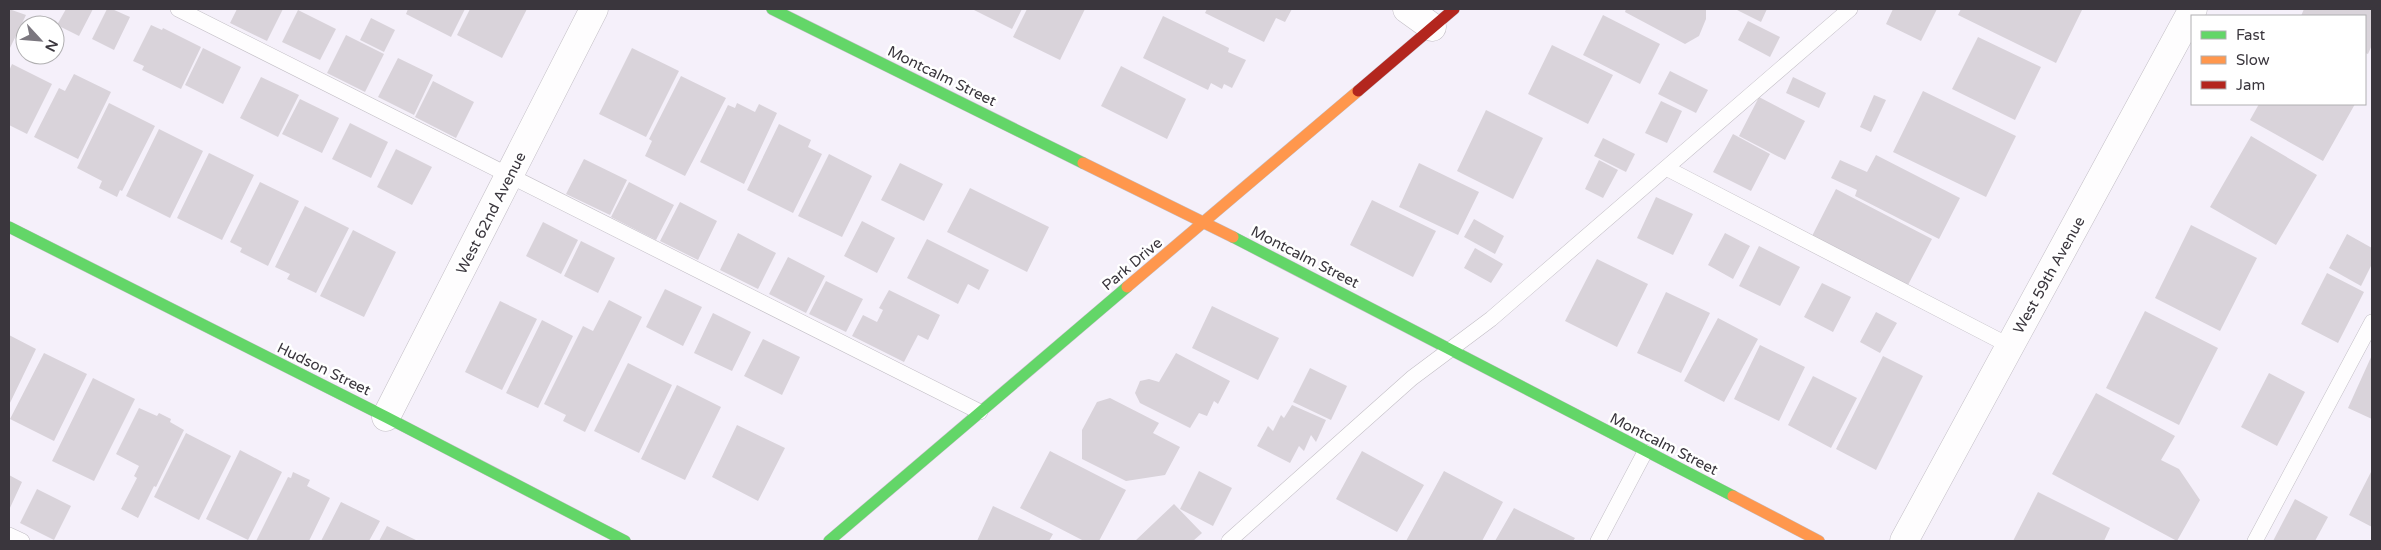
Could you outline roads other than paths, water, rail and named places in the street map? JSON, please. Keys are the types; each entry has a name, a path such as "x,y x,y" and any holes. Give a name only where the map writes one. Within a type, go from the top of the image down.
{"street":[{"name":"West 62nd Avenue","path":"386,416 511,175 594,9"},
{"name":"Montcalm Street","path":"772,9 1264,252 1819,541"},
{"path":"1407,9 1432,27"},
{"name":"Park Drive","path":"829,541 1454,9"},
{"name":"West 59th Avenue","path":"1904,541 2193,9"},
{"name":"Hudson Street","path":"9,228 386,416 625,541"}],"lane":[{"path":"178,9 980,412"},
{"path":"1229,541 1412,378 1491,319 1850,9"},
{"path":"1666,168 2010,346"},
{"path":"2255,541 2372,322"},
{"path":"1598,541 1645,452"},
{"path":"9,535 22,541"}]}
